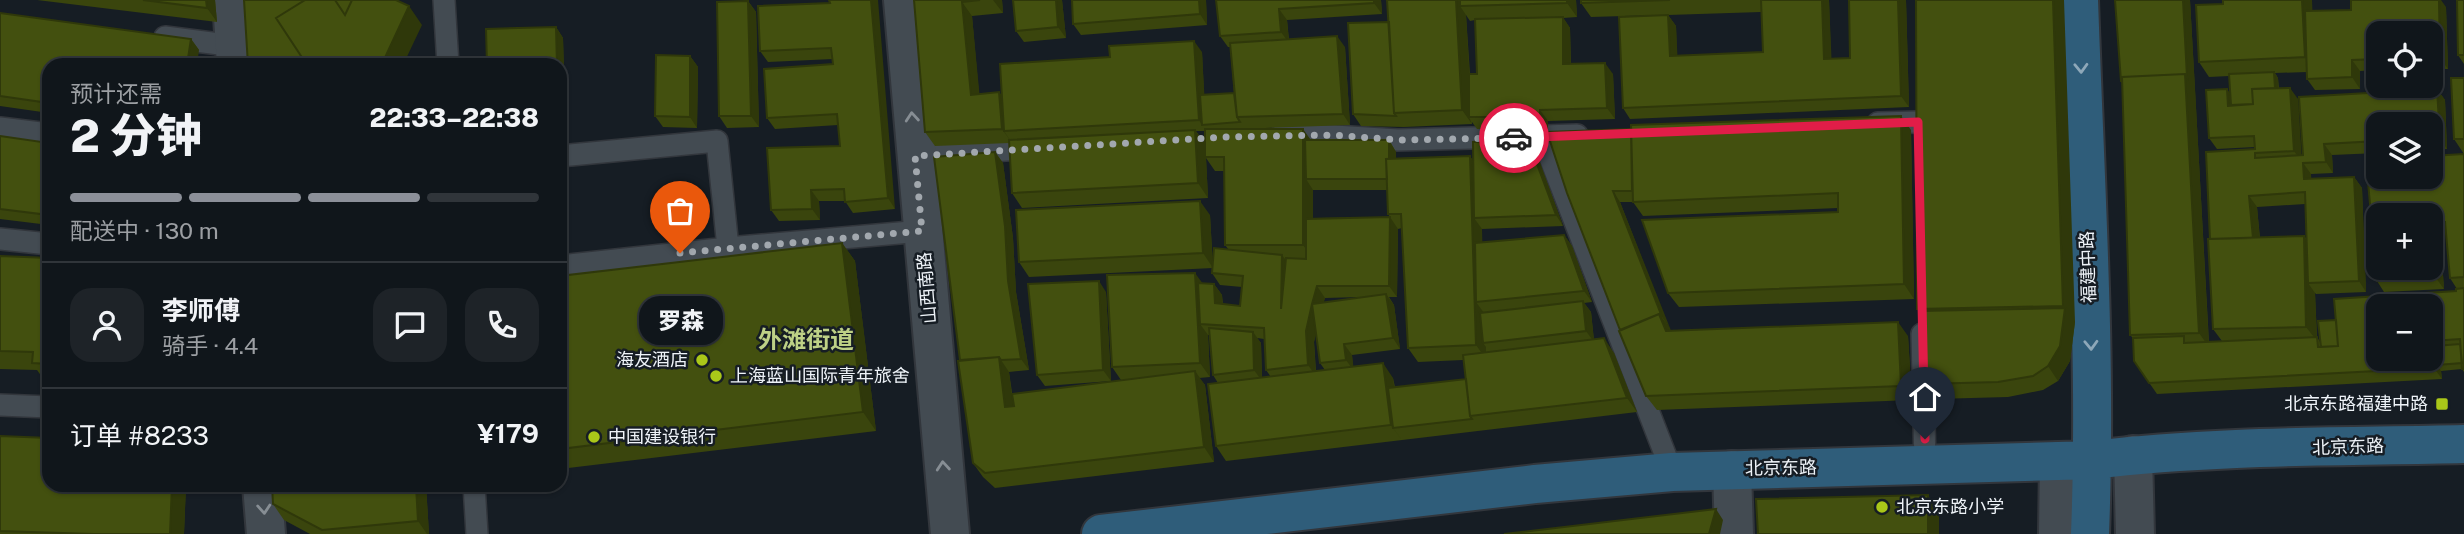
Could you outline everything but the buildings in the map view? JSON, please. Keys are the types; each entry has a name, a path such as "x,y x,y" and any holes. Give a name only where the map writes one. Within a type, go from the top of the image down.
{"main road":[{"name":"福建中路","path":"2079,0 2076,461 2090,534"},
{"name":"北京东路","path":"1101,534 1535,484 1672,472 2076,461 2134,466 2464,443"},
{"path":"2134,466 2464,468"}],"street":[{"path":"232,0 235,55"},
{"name":"山西南路","path":"903,0 950,534"},
{"name":"福建中路","path":"2058,534 2076,461"},
{"path":"2134,466 2135,534"},
{"path":"1732,470 1734,534"},
{"path":"263,492 266,534"}],"lane":[{"path":"444,0 448,58"},
{"path":"152,35 235,55"},
{"path":"1862,124 1918,115 1919,149"},
{"path":"0,128 42,133"},
{"path":"1253,137 1334,135 1398,140 1598,135"},
{"path":"1542,137 1672,472"},
{"path":"567,155 717,141 729,248"},
{"path":"915,156 1064,147"},
{"path":"567,265 922,231"},
{"path":"0,239 42,243"},
{"path":"1922,314 1925,465"},
{"path":"0,405 42,407"},
{"path":"474,492 477,534"}],"way so far":[{"path":"680,253 922,231 915,156 1226,137 1334,135 1398,140 1514,138"}],"place":[{"name":"罗森","path":"680,253"},
{"name":"海友酒店","path":"702,360"},
{"name":"上海蓝山国际青年旅舍","path":"716,376"},
{"name":"北京东路福建中路","path":"2442,404"},
{"name":"中国建设银行","path":"594,437"},
{"name":"北京东路小学","path":"1882,507"}],"district":[{"name":"外滩街道","path":"806,340"}],"route":[{"path":"1514,138 1918,122 1925,439"}]}
